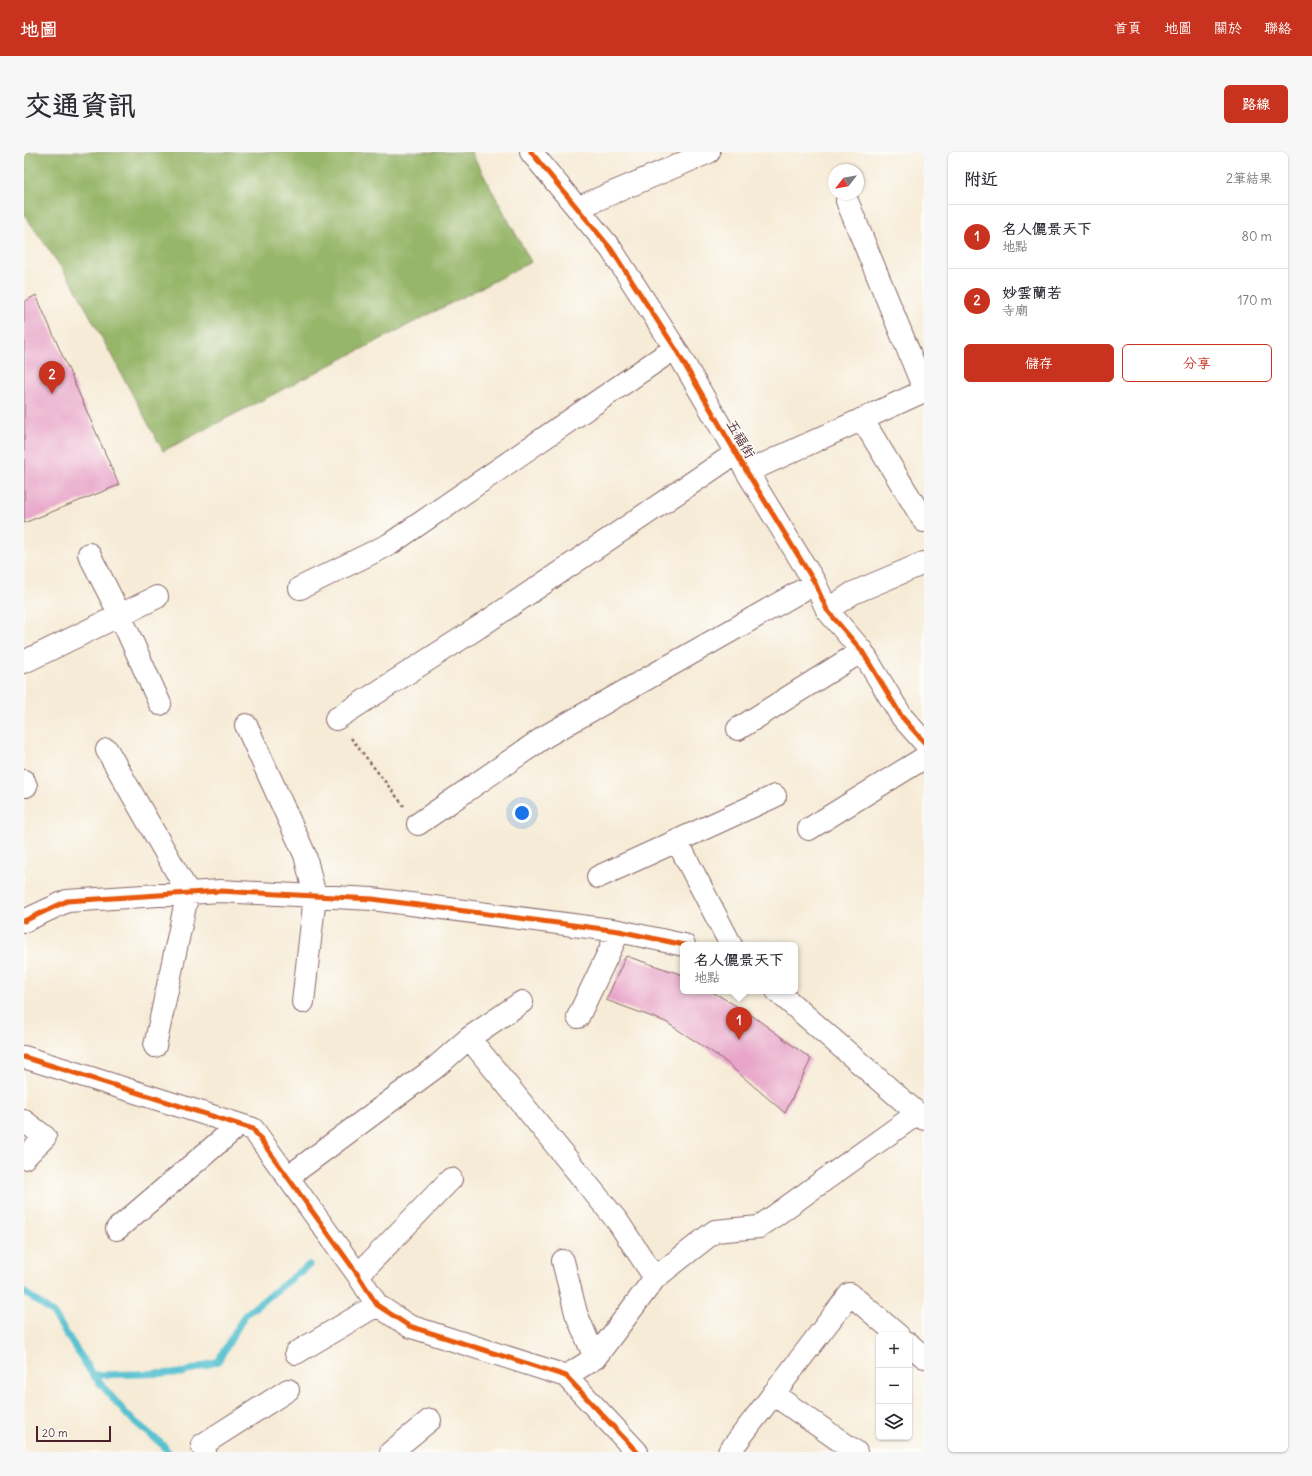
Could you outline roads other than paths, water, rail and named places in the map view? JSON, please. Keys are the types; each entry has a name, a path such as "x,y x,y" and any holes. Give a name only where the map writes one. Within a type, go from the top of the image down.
{"street":[{"name":"五福街","path":"531,152 611,249 674,348 747,472 815,583 827,610 862,651 902,717 924,742"},
{"path":"577,208 709,152"},
{"path":"747,472 924,390 847,201"},
{"path":"300,588 390,544 674,348"},
{"path":"862,419 924,521"},
{"path":"336,719 479,627 736,453"},
{"path":"89,554 120,615 160,704"},
{"path":"827,610 853,593 924,563"},
{"path":"418,824 546,736 815,583"},
{"path":"24,662 157,597"},
{"path":"738,729 862,651"},
{"path":"246,725 305,855 316,896 303,1002"},
{"path":"106,750 188,892 155,1046"},
{"path":"809,829 924,758"},
{"path":"598,877 775,796"},
{"path":"677,841 729,942"},
{"path":"26,913 67,901 220,890 372,899 619,931 680,944"},
{"path":"578,1017 619,931"},
{"path":"566,1376 595,1358 655,1278 715,1231 759,1227 921,1116 780,994"},
{"path":"288,1177 436,1067 469,1038 522,1002"},
{"path":"469,1038 618,1222 655,1278"},
{"path":"24,1057 253,1129 358,1275 377,1305 409,1326 566,1376 637,1452"},
{"path":"24,1121 45,1138 24,1158"},
{"path":"117,1229 240,1124"},
{"path":"358,1275 451,1179"},
{"path":"563,1261 576,1313 595,1358"},
{"path":"729,1452 850,1294 894,1332"},
{"path":"296,1353 377,1305"},
{"path":"912,1347 924,1357"},
{"path":"205,1452 202,1444 288,1390"},
{"path":"773,1394 856,1452"},
{"path":"390,1452 430,1420"}],"waterway":[{"path":"93,1375 182,1373 218,1361 245,1315 309,1265"},
{"path":"24,1292 53,1313 93,1375 128,1416 163,1445 168,1452"}],"place":[{"name":"妙雲蘭若","path":"52,394"},
{"name":"名人儷景天下","path":"739,1040"}]}
